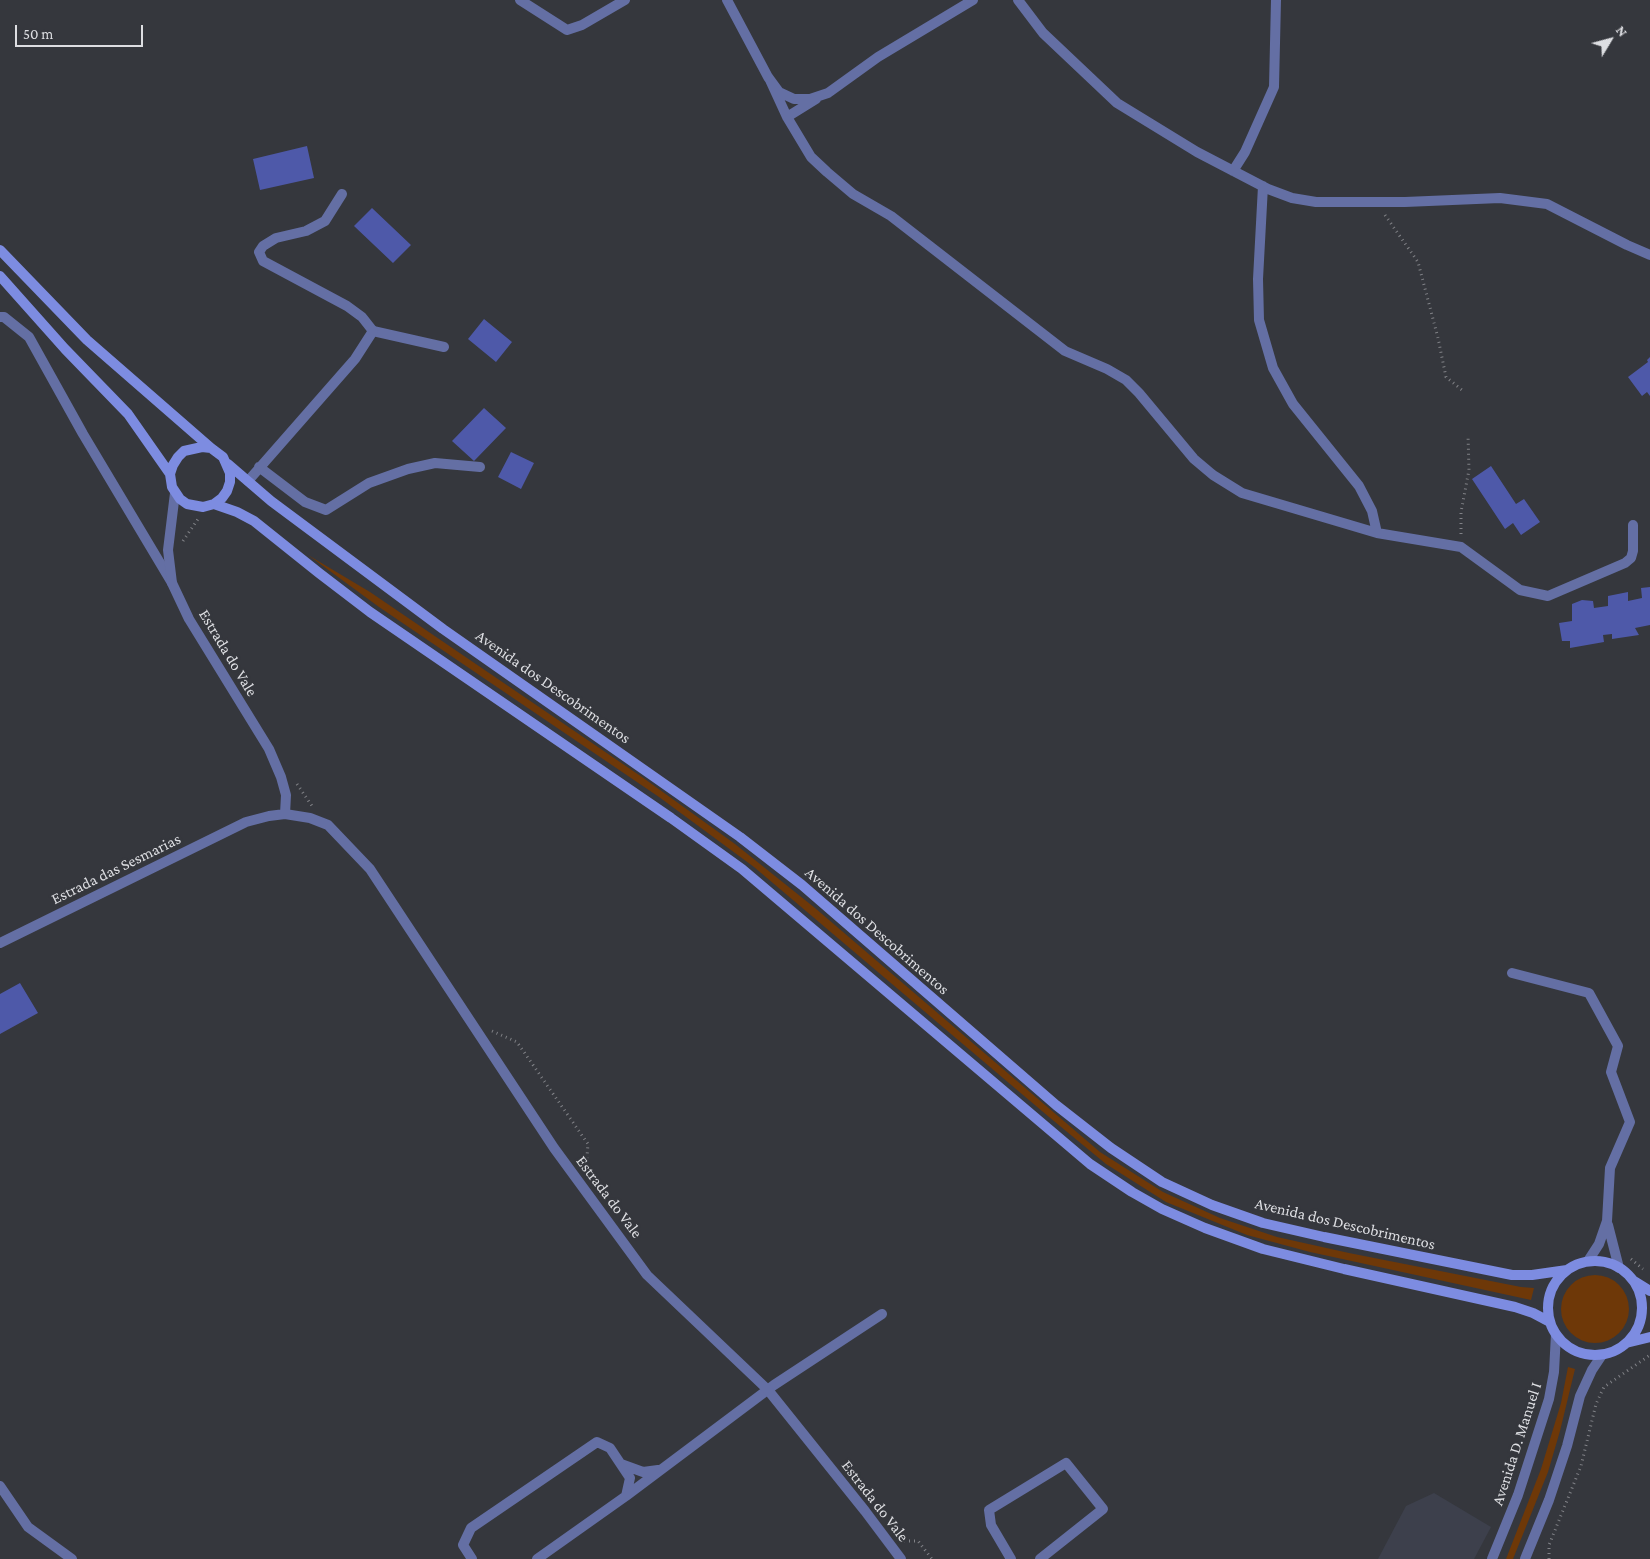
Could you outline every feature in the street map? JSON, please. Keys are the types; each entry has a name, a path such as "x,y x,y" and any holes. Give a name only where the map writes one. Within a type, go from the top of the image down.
{"main road":[{"path":"0,250 87,340 210,448 223,457 228,464 230,482 222,498 214,504 203,507 187,504 175,493 170,480 173,465 184,451 193,448 210,448"},
{"path":"0,276 65,349 128,414 170,474"},
{"name":"Avenida dos Descobrimentos","path":"228,464 279,507 443,629 740,837 802,885 1056,1105 1111,1148 1162,1182 1212,1205 1263,1223 1324,1237 1512,1275 1532,1275 1567,1270"},
{"path":"214,504 254,521 370,612 671,818 742,869 1090,1164 1132,1192 1162,1209 1205,1228 1263,1249 1515,1307 1533,1313 1550,1322"},
{"path":"1633,1280 1639,1292 1642,1306 1641,1320 1635,1332 1626,1343 1615,1351 1602,1355 1589,1355 1576,1351 1564,1344 1550,1322 1548,1308 1550,1293 1557,1280 1567,1270 1577,1264 1599,1261 1619,1268 1650,1291"},
{"path":"1626,1343 1650,1337"}],"street":[{"path":"520,0 567,30 582,25 625,0"},
{"path":"727,0 787,116 811,157 853,194 891,216 1065,351 1107,369 1126,380 1194,459 1213,475 1242,493 1377,533 1461,547 1520,590 1548,596 1625,563 1631,558 1633,551 1633,525"},
{"path":"787,116 828,92 878,57 973,0"},
{"path":"1018,0 1043,33 1117,103 1197,152 1263,186 1292,198 1316,202 1500,198 1547,204 1650,255"},
{"path":"1233,171 1245,152 1274,87 1276,0"},
{"path":"770,80 779,92 794,99 810,99 828,92"},
{"path":"1263,186 1258,279 1259,320 1273,368 1293,404 1359,486 1372,511 1377,533"},
{"path":"342,194 325,221 306,231 276,238 263,246 259,252 263,261 347,306 362,317 373,331 444,347"},
{"path":"0,317 4,317 29,338 172,583"},
{"path":"248,481 355,359 373,331"},
{"path":"260,466 305,502 326,510 369,483 408,469 435,463 480,467"},
{"name":"Estrada do Vale","path":"175,493 168,550 172,583 189,619 269,749 281,777 286,795 284,814"},
{"name":"Estrada das Sesmarias","path":"0,943 246,822 284,814 310,818 328,825"},
{"name":"Estrada do Vale","path":"328,825 370,870 554,1148 647,1275 768,1390 901,1559"},
{"path":"1512,973 1590,993 1618,1046 1611,1072 1630,1122 1610,1168 1607,1221 1610,1240 1619,1268"},
{"path":"1588,1261 1599,1244 1607,1221"},
{"path":"538,1559 626,1496 774,1385 882,1314"},
{"name":"Avenida D. Manuel I","path":"1492,1559 1518,1495 1550,1399 1554,1372 1556,1334"},
{"path":"1525,1559 1549,1500 1567,1446 1580,1396 1592,1370 1602,1355"},
{"path":"461,1559 463,1545 471,1528 597,1442 610,1448 630,1478 626,1496"},
{"path":"1011,1559 991,1526 989,1510 1066,1463 1103,1509 1040,1559"},
{"path":"621,1464 644,1472 659,1470"},
{"path":"0,1486 28,1527 72,1559"},
{"path":"463,1545 472,1559"}],"path":[{"path":"1383,202 1383,212 1389,223 1418,262 1446,377 1462,390"},
{"path":"1461,547 1462,512 1469,470 1468,435"},
{"path":"182,543 197,523 203,507"},
{"path":"295,780 316,812"},
{"path":"488,1029 517,1042 588,1144 585,1176"},
{"path":"1549,1559 1550,1545 1581,1466 1596,1404 1604,1387 1650,1355"},
{"path":"899,1541 918,1541 932,1559"}],"shaded area":[{"path":"308,555 370,592 642,777 735,844 815,908 1100,1152 1163,1192 1220,1218 1277,1237 1349,1253 1534,1288 1531,1300 1310,1252 1247,1235 1166,1202 1106,1164 754,867 659,797 379,607"},
{"path":"1595,1275 1608,1278 1619,1285 1626,1296 1629,1309 1626,1322 1619,1333 1608,1340 1595,1343 1582,1340 1571,1333 1564,1322 1561,1309 1564,1296 1571,1285 1582,1278"},
{"path":"1568,1367 1575,1369 1548,1472 1513,1559 1506,1559 1541,1469 1561,1403"},
{"path":"1434,1493 1491,1527 1474,1559 1378,1559 1406,1506"}],"building":[{"path":"307,146 314,178 260,190 253,159"},
{"path":"372,208 411,245 393,263 354,226"},
{"path":"484,319 512,342 496,362 468,339"},
{"path":"1650,357 1650,396 1647,392 1642,396 1628,377 1648,362 1647,360"},
{"path":"484,408 506,428 474,461 452,441"},
{"path":"511,452 534,463 521,489 498,477"},
{"path":"1491,466 1516,504 1524,499 1540,522 1521,535 1513,523 1505,529 1472,479"},
{"path":"1650,587 1650,625 1635,628 1639,635 1612,639 1612,634 1603,635 1604,642 1570,648 1570,641 1562,641 1559,623 1572,621 1572,604 1582,600 1593,601 1594,608 1608,606 1608,596 1628,592 1628,601 1642,598 1641,588"},
{"path":"20,983 38,1013 0,1034 0,994"}]}
